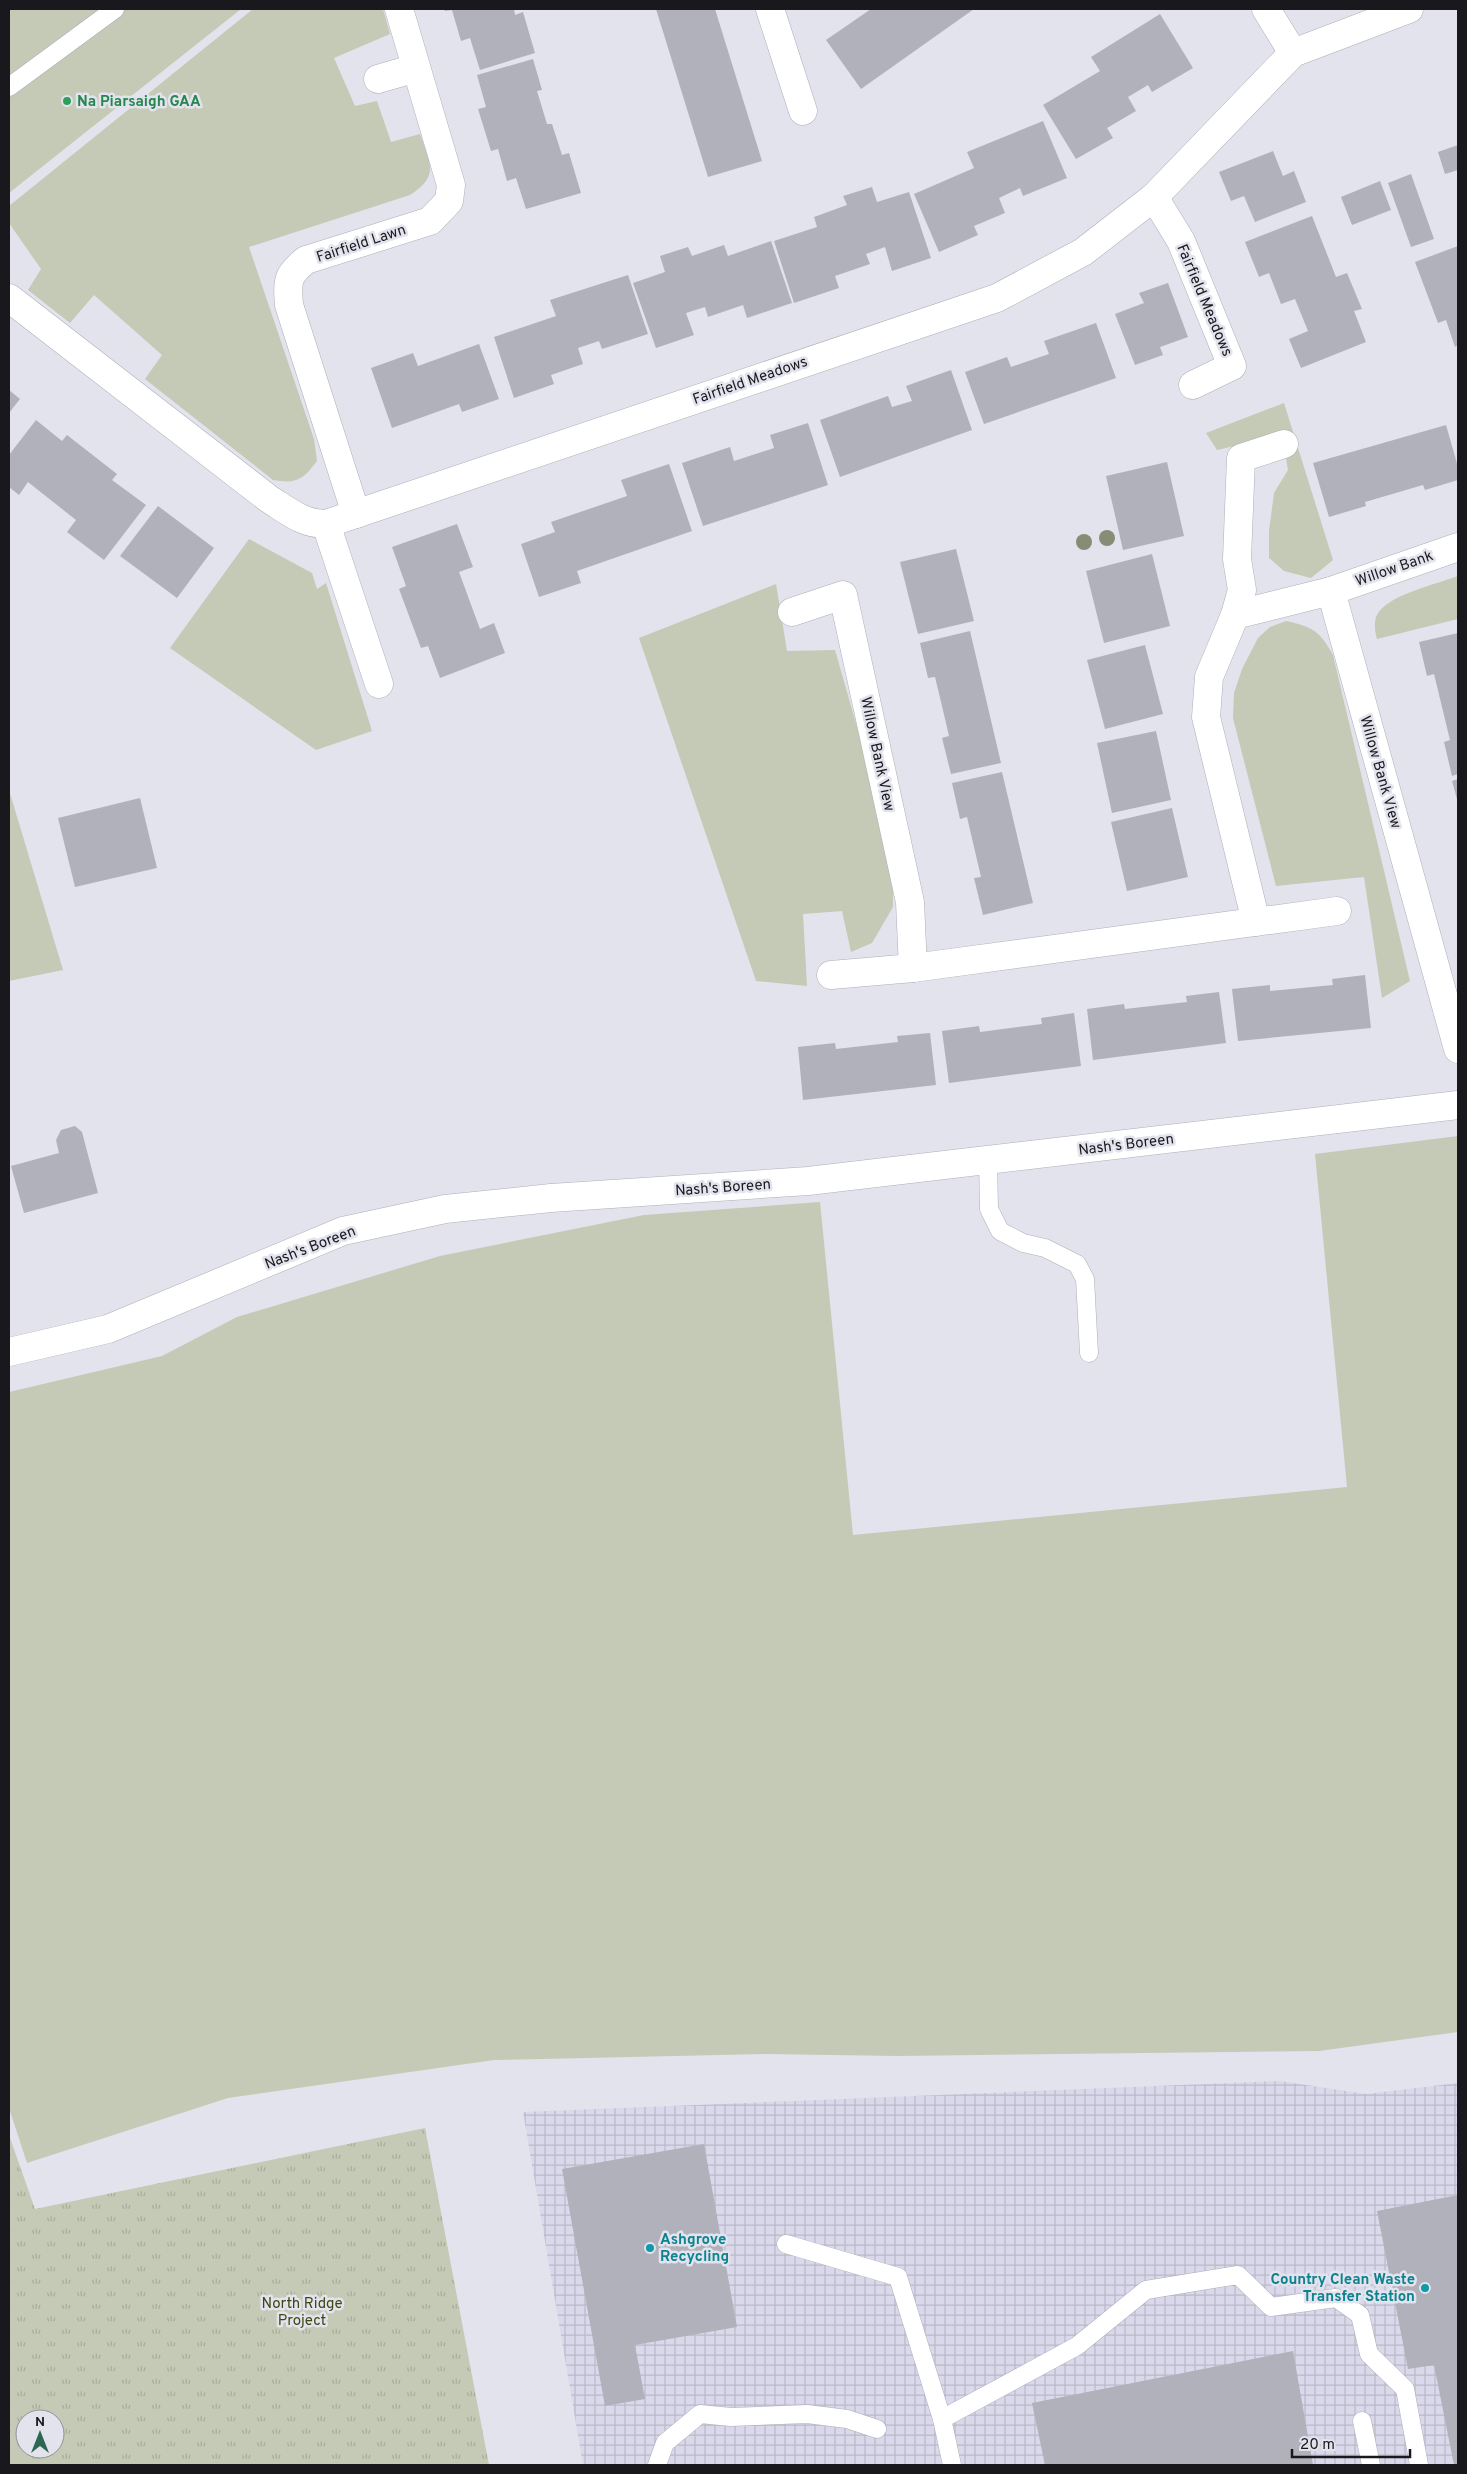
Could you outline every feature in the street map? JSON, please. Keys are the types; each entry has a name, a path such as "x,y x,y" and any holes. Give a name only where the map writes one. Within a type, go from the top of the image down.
{"street":[{"name":"Fairfield Lawn","path":"356,514 289,305 287,283 294,270 306,260 430,221 449,201 451,185 400,9"},
{"path":"770,9 803,111"},
{"path":"1266,9 1293,53"},
{"name":"Fairfield Meadows","path":"326,524 996,298 1082,252 1154,197 1293,53 1409,9"},
{"path":"378,79 416,68"},
{"name":"Fairfield Meadows","path":"1154,197 1182,241 1232,366 1193,385"},
{"path":"9,298 269,499 298,518 313,524 326,524 379,684"},
{"path":"1256,922 1206,718 1209,677 1235,615 1242,590 1237,560 1241,458 1284,444"},
{"name":"Willow Bank","path":"1331,591 1458,546"},
{"path":"1235,615 1331,591"},
{"name":"Willow Bank View","path":"1331,591 1458,1049"},
{"name":"Willow Bank View","path":"792,612 844,595 910,902 913,968"},
{"path":"830,976 913,968 1337,911"},
{"name":"Nash's Boreen","path":"9,1352 108,1329 343,1231 445,1209 551,1198 808,1181 1458,1105"}],"lane":[{"path":"9,86 115,9"},
{"path":"988,1160 989,1209 1000,1231 1023,1243 1045,1248 1077,1264 1085,1278 1089,1353"},
{"path":"786,2244 898,2277 942,2419 952,2465"},
{"path":"942,2419 1077,2346 1146,2290 1238,2274 1271,2307 1336,2298 1360,2315 1369,2354 1405,2389 1419,2465"},
{"path":"657,2465 665,2443 700,2414 731,2417 807,2414 847,2419 876,2429"},
{"path":"1362,2421 1372,2465"}],"shaded area":[{"path":"1280,2081 1366,2094 1458,2083 1458,2465 583,2465 523,2112"}],"green space":[{"name":"Na Piarsaigh GAA","path":"9,9 241,9 9,193"},
{"path":"253,9 383,9 390,34 334,58 355,106 377,101 391,142 420,134 430,168 426,182 410,195 249,247 314,439 317,461 307,473 293,481 273,480 145,379 162,355 94,295 70,323 28,290 41,269 9,223 9,206"},
{"path":"1284,403 1333,560 1311,578 1284,571 1269,558 1269,531 1274,493 1288,470 1282,435 1217,450 1206,433"},
{"path":"249,539 312,573 317,589 326,583 372,731 316,750 170,648"},
{"path":"1458,576 1458,619 1377,639 1375,619 1384,606 1403,595"},
{"path":"776,584 787,651 835,650 893,853 893,907 872,943 851,952 842,911 803,914 807,986 756,981 639,638"},
{"path":"1286,621 1303,625 1315,631 1324,640 1333,655 1410,981 1382,998 1364,877 1276,886 1233,718 1234,693 1242,669 1258,638 1270,627"},
{"path":"9,790 63,970 9,981"},
{"path":"1458,1136 1458,2032 1319,2051 898,2056 765,2054 494,2060 228,2098 27,2163 9,2108 9,1392 162,1356 237,1317 440,1256 644,1215 820,1202 853,1535 1347,1487 1315,1154"},
{"name":"North Ridge Project","path":"425,2128 489,2465 9,2465 9,2135 35,2209"}],"building":[{"path":"444,9 514,9 515,15 523,12 535,53 480,70 470,38 461,41 452,10 445,11"},
{"path":"656,9 715,9 762,161 708,177"},
{"path":"871,9 974,9 861,89 826,40"},
{"path":"1160,14 1193,68 1152,92 1148,85 1128,97 1136,111 1107,128 1113,138 1076,159 1043,105 1100,71 1091,57"},
{"path":"533,59 542,90 537,91 547,124 552,124 562,155 569,153 581,193 526,209 516,178 507,181 498,149 491,151 478,109 486,107 477,75"},
{"path":"1043,121 1067,178 1023,196 1020,188 999,198 1005,213 974,226 978,235 939,252 914,194 974,168 967,152"},
{"path":"1458,145 1458,170 1445,174 1438,152"},
{"path":"1273,151 1283,176 1294,171 1306,202 1255,222 1244,196 1231,201 1219,172"},
{"path":"1411,174 1434,239 1411,247 1388,183"},
{"path":"1380,181 1391,210 1352,225 1341,197"},
{"path":"872,187 877,202 909,192 931,258 892,271 885,247 866,254 870,264 835,276 839,288 794,303 774,241 817,227 814,217 847,205 843,196"},
{"path":"1312,216 1336,277 1347,273 1362,309 1354,311 1366,342 1301,368 1289,339 1308,331 1295,299 1281,304 1269,273 1259,277 1245,242"},
{"path":"771,241 792,303 747,318 743,305 708,317 705,307 686,313 694,335 656,348 633,283 665,272 660,256 688,247 692,256 724,245 728,256"},
{"path":"1458,246 1458,345 1455,347 1446,320 1438,323 1415,262"},
{"path":"628,275 648,334 602,349 599,341 578,348 583,364 551,375 554,384 514,398 494,337 556,316 550,300"},
{"path":"1168,283 1188,337 1160,347 1163,355 1135,365 1115,314 1144,303 1139,293"},
{"path":"1096,323 1116,378 984,424 965,372 1007,357 1011,367 1049,354 1044,341"},
{"path":"479,344 499,399 462,412 459,404 392,428 371,368 413,353 418,366"},
{"path":"951,370 972,430 840,477 820,420 888,396 892,407 912,401 906,386"},
{"path":"9,390 20,399 9,413"},
{"path":"36,420 62,441 67,435 117,474 112,480 146,505 104,560 67,532 76,520 28,482 19,495 9,487 9,455"},
{"path":"808,423 828,485 703,526 682,463 730,447 734,461 774,448 770,435"},
{"path":"1446,425 1458,467 1458,480 1425,490 1423,485 1365,502 1366,506 1329,517 1313,463"},
{"path":"1167,462 1184,536 1123,550 1106,476"},
{"path":"669,464 692,531 577,571 581,583 539,597 521,544 555,532 551,522 627,496 621,480"},
{"path":"158,506 214,548 177,598 120,556"},
{"path":"457,524 473,567 459,572 480,629 494,623 505,653 440,678 428,646 421,648 399,589 406,586 392,547"},
{"path":"956,549 974,621 918,634 900,562"},
{"path":"1152,554 1170,626 1104,643 1086,571"},
{"path":"970,631 1001,763 951,774 942,738 949,736 942,706 935,677 928,678 920,643"},
{"path":"1458,633 1458,774 1452,776 1444,742 1450,740 1434,674 1427,676 1419,642"},
{"path":"1145,645 1163,714 1105,729 1087,660"},
{"path":"1156,731 1171,800 1112,813 1097,743"},
{"path":"1002,772 1033,903 983,915 974,878 981,877 967,817 960,819 952,783"},
{"path":"1458,779 1458,803 1452,781"},
{"path":"140,798 157,868 75,887 58,818"},
{"path":"1172,808 1188,877 1127,891 1111,822"},
{"path":"1365,975 1371,1028 1238,1041 1232,989 1270,985 1270,991 1333,985 1332,979"},
{"path":"1219,992 1226,1043 1093,1060 1087,1009 1124,1004 1125,1009 1187,1002 1186,996"},
{"path":"1074,1013 1081,1066 949,1083 942,1031 979,1026 980,1032 1042,1024 1041,1018"},
{"path":"930,1033 936,1085 803,1100 798,1047 835,1043 836,1049 898,1042 897,1036"},
{"path":"75,1126 82,1132 98,1193 24,1213 11,1166 59,1153 56,1140 61,1130"},
{"name":"Ashgrove Recycling","path":"704,2144 737,2327 635,2345 645,2399 605,2406 562,2169"},
{"name":"Country Clean Waste Transfer Station","path":"1458,2195 1458,2465 1454,2465 1434,2365 1408,2369 1377,2211"},
{"path":"1293,2351 1313,2465 1045,2465 1032,2403"}],"place":[{"name":"Na Piarsaigh GAA","path":"67,101"},
{"name":"Ashgrove Recycling","path":"650,2248"},
{"name":"Country Clean Waste Transfer Station","path":"1425,2288"}]}
